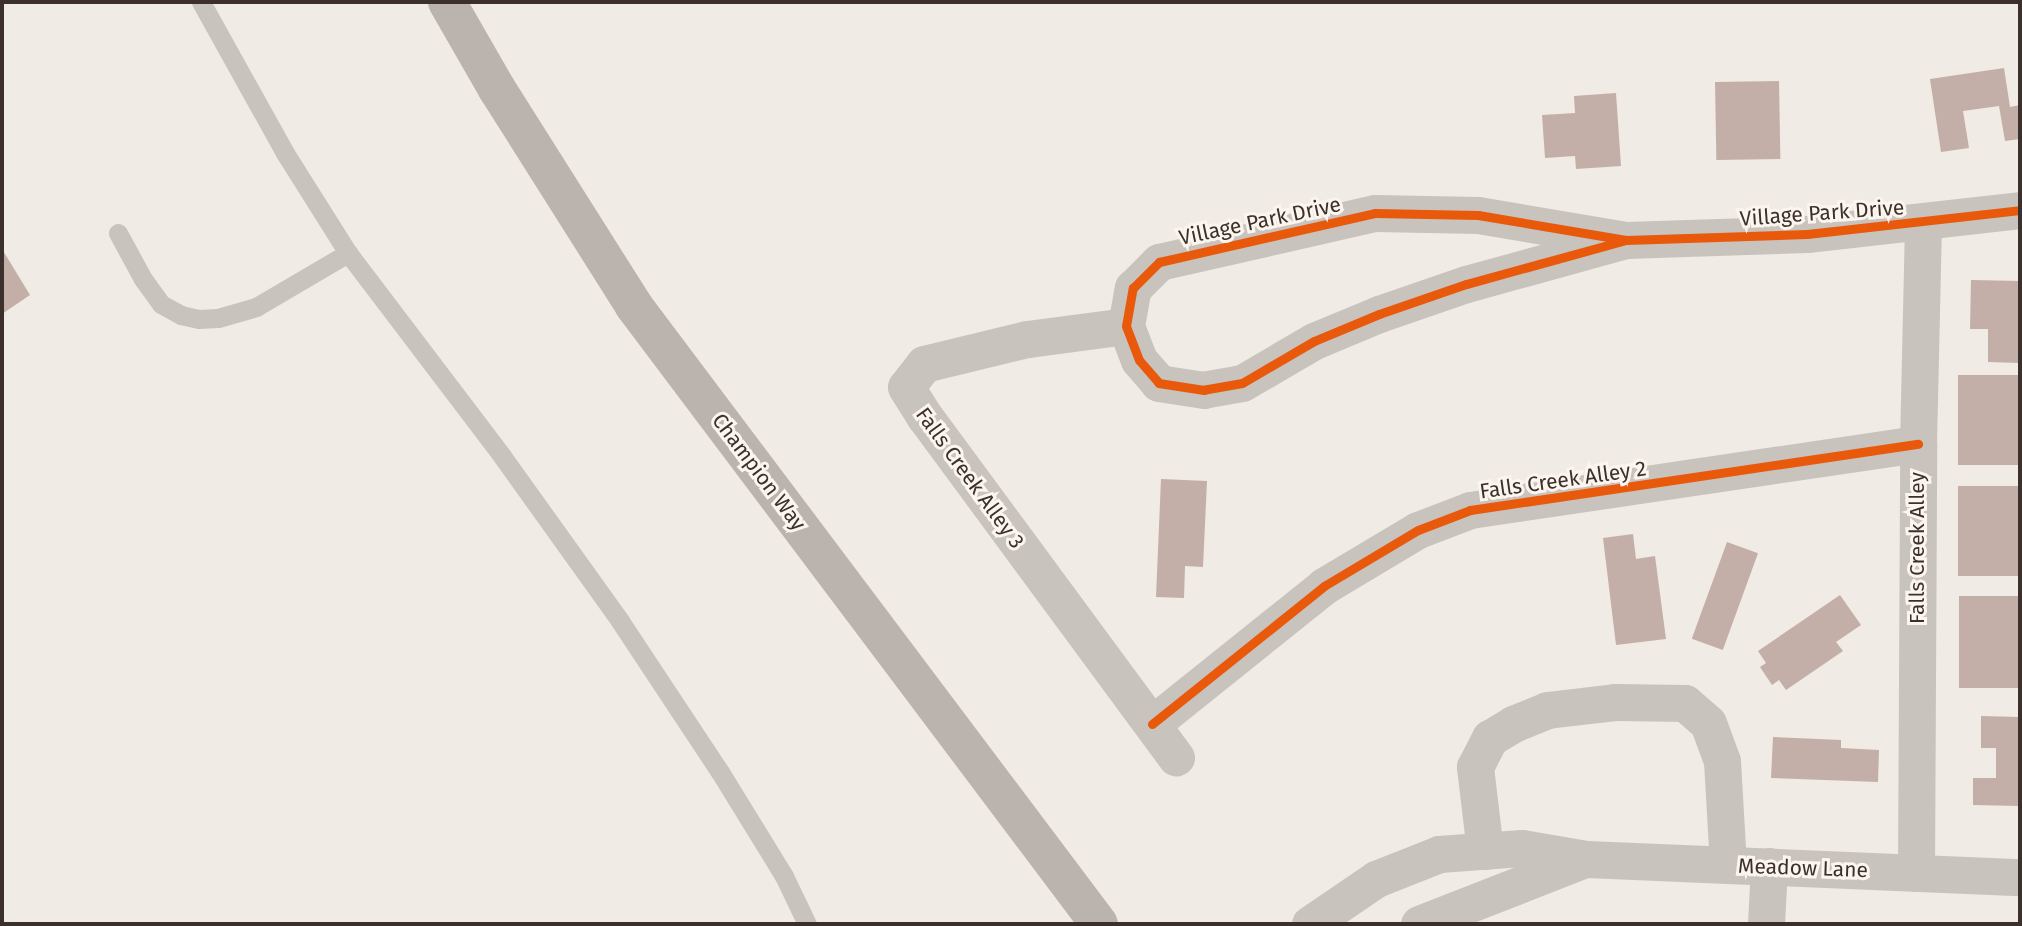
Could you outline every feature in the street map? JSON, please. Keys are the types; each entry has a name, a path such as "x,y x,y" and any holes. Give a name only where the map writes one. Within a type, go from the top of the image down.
{"main road":[{"name":"Champion Way","path":"447,2 497,89 634,306 1099,924"}],"street":[{"name":"Village Park Drive","path":"1626,240 1466,284 1379,314 1314,341 1242,383 1204,390 1159,383 1139,360 1126,326 1133,288 1159,262 1375,214 1478,215 1626,240 1807,234 2020,210"},
{"name":"Falls Creek Alley","path":"1916,873 1918,444 1923,223"},
{"name":"Falls Creek Alley 3","path":"1126,326 1027,339 924,364 906,387 925,417 1175,757"},
{"name":"Falls Creek Alley 2","path":"1152,724 1325,586 1395,542 1470,510 1918,444"},
{"path":"1485,851 1475,766 1490,738 1513,724 1547,710 1615,702 1685,703 1708,723 1722,761 1728,865"},
{"name":"Meadow Lane","path":"1310,924 1376,879 1439,854 1522,848 1586,859 2020,877"},
{"name":"Meadow Lane","path":"1419,924 1586,859"},
{"path":"1766,924 1769,866"}],"lane":[{"path":"201,2 285,153 348,253 502,456 620,621 720,772 784,876 807,924"},
{"path":"118,233 161,304 181,315 199,319 218,318 256,307 348,253"}],"building":[{"path":"2004,68 2010,107 2020,105 2020,139 2005,141 1999,106 1963,111 1969,148 1941,152 1930,79"},
{"path":"1779,81 1780,159 1716,160 1715,82"},
{"path":"1616,93 1621,166 1576,169 1575,156 1545,158 1542,115 1575,113 1574,96"},
{"path":"2,249 30,295 2,314"},
{"path":"1971,280 2020,281 2020,363 1988,362 1988,329 1970,329"},
{"path":"1958,375 2020,375 2020,465 1958,465"},
{"path":"1161,479 1207,481 1203,567 1185,566 1184,598 1156,597"},
{"path":"1958,486 2020,486 2020,576 1958,576"},
{"path":"1633,534 1636,559 1655,556 1666,639 1616,645 1603,538"},
{"path":"1727,542 1758,553 1723,650 1692,639"},
{"path":"1840,595 1861,625 1836,642 1843,651 1786,690 1779,680 1772,685 1760,667 1766,663 1758,651"},
{"path":"1959,596 2020,596 2020,688 1959,688"},
{"path":"1981,716 2020,717 2020,806 1973,805 1973,778 1996,778 1996,748 1981,748"},
{"path":"1773,737 1841,740 1841,748 1879,750 1878,782 1771,778"}],"cycle path":[{"path":"1626,240 1466,284 1379,314 1314,341 1242,383 1204,390 1159,383 1139,360 1126,326 1133,288 1159,262 1375,213 1478,215 1626,240 1807,234 2020,210"},
{"path":"1152,724 1324,586 1418,530 1470,510 1918,444"}]}
